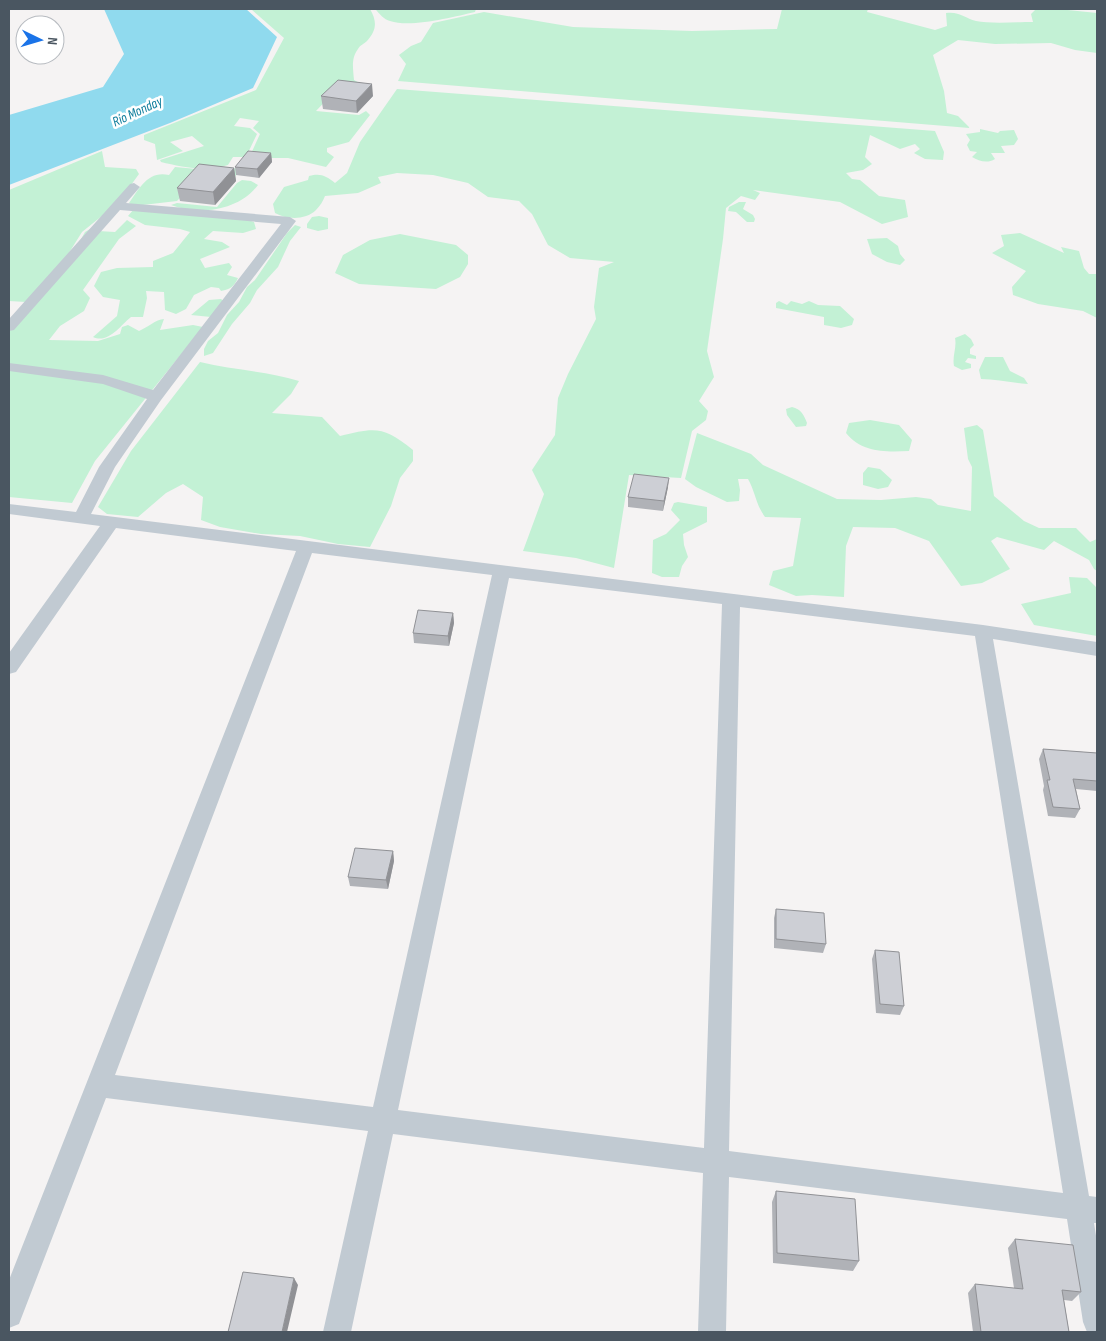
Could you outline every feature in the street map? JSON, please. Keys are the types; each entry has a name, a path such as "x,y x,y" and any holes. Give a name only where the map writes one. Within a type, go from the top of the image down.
{"street":[{"path":"9,326 134,187"},
{"path":"81,518 106,467 156,397 290,221 118,206"},
{"path":"9,367 103,380 140,389 156,397"},
{"path":"9,509 983,631 1097,648"},
{"path":"9,667 111,522"},
{"path":"9,1314 306,546"},
{"path":"337,1332 502,571"},
{"path":"712,1332 731,600"},
{"path":"983,631 1088,1209 1097,1322"},
{"path":"99,1085 1088,1209"}],"green space":[{"path":"251,9 370,9 375,21 374,29 367,41 356,52 353,63 354,80 363,85 335,91 316,111 359,115 366,111 370,115 349,142 327,148 327,152 334,157 326,167 288,158 249,158 260,134 253,128 259,121 240,118 234,126 250,128 257,134 246,157 233,157 228,165 211,168 185,167 161,162 160,160 204,146 192,136 170,142 183,151 157,160 155,144 144,140 144,135 256,90 284,38"},
{"path":"375,9 476,9 475,12 432,21 399,23 388,20"},
{"path":"782,9 868,9 867,12 935,30 947,26 946,13 958,14 976,21 996,23 1033,22 1031,14 1036,9 1097,13 1097,53 1075,50 1051,43 995,44 958,40 933,55 944,91 947,113 958,116 970,128 398,81 406,64 399,55 411,46 421,42 433,23 484,12 573,27 692,31 777,29"},
{"path":"397,89 935,131 944,152 943,160 925,159 914,153 920,149 915,144 900,149 870,135 865,157 872,164 863,170 846,173 852,179 860,180 879,196 905,200 908,217 882,224 840,202 753,190 760,193 755,200 741,196 726,208 707,351 714,377 699,401 708,411 706,420 692,431 681,478 629,475 614,568 576,558 523,551 544,494 532,470 555,435 558,398 596,319 594,307 599,268 614,262 570,258 548,245 532,214 519,201 488,197 468,183 433,175 397,173 378,177 381,183 358,193 325,196 317,208 307,216 291,218 275,213 273,204 284,187 308,180 309,176 317,175 326,177 335,183 347,173 360,142"},
{"path":"980,129 998,133 1000,131 1014,130 1018,139 1014,145 1001,146 1005,153 991,153 995,159 986,162 980,161 972,157 977,152 970,151 967,145 970,140 966,134 980,132"},
{"path":"102,151 105,167 136,169 139,174 118,203 82,232 57,272 26,302 9,301 9,190"},
{"path":"175,167 219,171 226,167 239,169 234,179 201,176 177,201 134,206 129,203 150,178 155,175 169,175"},
{"path":"242,180 251,181 258,185 250,194 229,206 217,209 193,210 171,205 177,203 217,207 237,183"},
{"path":"739,202 746,202 743,209 753,215 754,222 747,222 736,212 728,211 729,207"},
{"path":"134,209 248,220 254,222 256,229 243,233 213,231 204,239 222,242 230,247 200,259 205,268 229,263 232,267 227,275 238,278 231,287 221,291 219,288 211,287 194,295 186,309 176,314 165,310 164,292 146,291 147,298 143,317 131,317 109,336 98,339 93,337 117,316 120,300 103,297 94,286 101,272 117,268 153,267 153,261 173,253 190,232 145,225 128,216"},
{"path":"312,217 328,218 328,229 318,231 307,228 307,224"},
{"path":"127,220 136,226 119,239 83,290 90,298 84,311 60,326 49,340 98,341 120,334 122,327 128,325 139,331 158,320 164,319 160,330 193,325 203,327 95,461 72,503 9,497 9,324 62,273 85,232 95,226 98,231 115,232"},
{"path":"295,225 301,227 290,241 278,267 257,290 250,303 232,324 213,353 204,356 204,349 208,341 218,333 227,315 239,302 247,287 255,280 287,233"},
{"path":"1020,233 1064,253 1061,247 1079,251 1084,268 1089,274 1097,274 1097,318 1083,311 1038,304 1013,295 1012,287 1026,271 992,253 1004,246 1001,235"},
{"path":"400,234 456,245 468,255 468,264 460,277 436,289 359,284 335,273 343,255 370,240"},
{"path":"887,238 898,246 900,254 905,260 900,265 887,262 872,254 867,239"},
{"path":"221,299 225,302 211,317 191,315 209,300"},
{"path":"779,301 787,305 791,301 802,304 809,301 818,305 840,306 854,319 852,325 841,328 824,325 824,317 776,308 776,303"},
{"path":"965,334 974,345 970,349 970,354 976,356 976,359 968,358 965,362 971,364 971,368 962,370 954,366 955,338"},
{"path":"985,357 1003,357 1010,371 1024,378 1028,384 981,379 979,370"},
{"path":"200,362 299,381 291,394 272,413 322,417 340,436 362,431 379,431 394,436 413,450 413,461 400,478 391,506 370,547 338,544 300,536 261,534 220,527 201,520 203,497 183,484 166,493 138,517 107,514 98,507 131,451"},
{"path":"792,407 798,409 805,417 806,426 796,427 787,415 786,409"},
{"path":"870,420 899,425 912,440 909,451 883,451 867,448 852,440 846,433 849,423"},
{"path":"977,425 983,430 994,496 1024,521 1039,528 1076,528 1090,542 1097,539 1097,571 1089,560 1054,541 1044,550 997,537 991,541 1010,569 982,583 961,586 929,541 895,528 853,527 846,546 844,597 796,596 769,585 773,571 793,566 801,518 765,517 748,479 738,479 739,501 727,502 696,487 685,479 697,433 751,454 763,465 837,499 881,500 916,497 931,499 938,505 971,511 972,467 968,459 964,428"},
{"path":"868,467 880,469 892,480 888,487 878,489 863,485 863,473"},
{"path":"674,503 707,507 707,522 683,534 688,557 682,566 679,577 662,577 652,573 653,540 666,534 680,520 671,510"},
{"path":"1069,577 1087,578 1097,588 1097,636 1034,625 1021,604 1071,593"}],"water":[{"name":"Río Monday","path":"104,9 246,9 277,37 253,88 170,123 9,185 9,115 103,87 124,54"}],"building":[{"path":"338,80 372,84 356,101 321,96"},
{"path":"248,151 271,153 257,169 235,167"},
{"path":"199,164 234,168 213,192 177,188"},
{"path":"634,474 669,478 664,501 628,497"},
{"path":"418,610 453,613 448,636 413,633"},
{"path":"1043,749 1097,753 1097,781 1073,779 1080,809 1053,807 1047,780 1050,780"},
{"path":"355,848 393,851 386,880 348,877"},
{"path":"776,909 824,913 826,944 776,939"},
{"path":"875,950 899,952 904,1006 880,1004"},
{"path":"776,1191 855,1199 859,1261 777,1253"},
{"path":"1015,1239 1073,1245 1081,1292 1062,1290 1069,1332 981,1332 975,1284 1023,1289"},
{"path":"243,1272 294,1278 282,1332 228,1332"}]}
